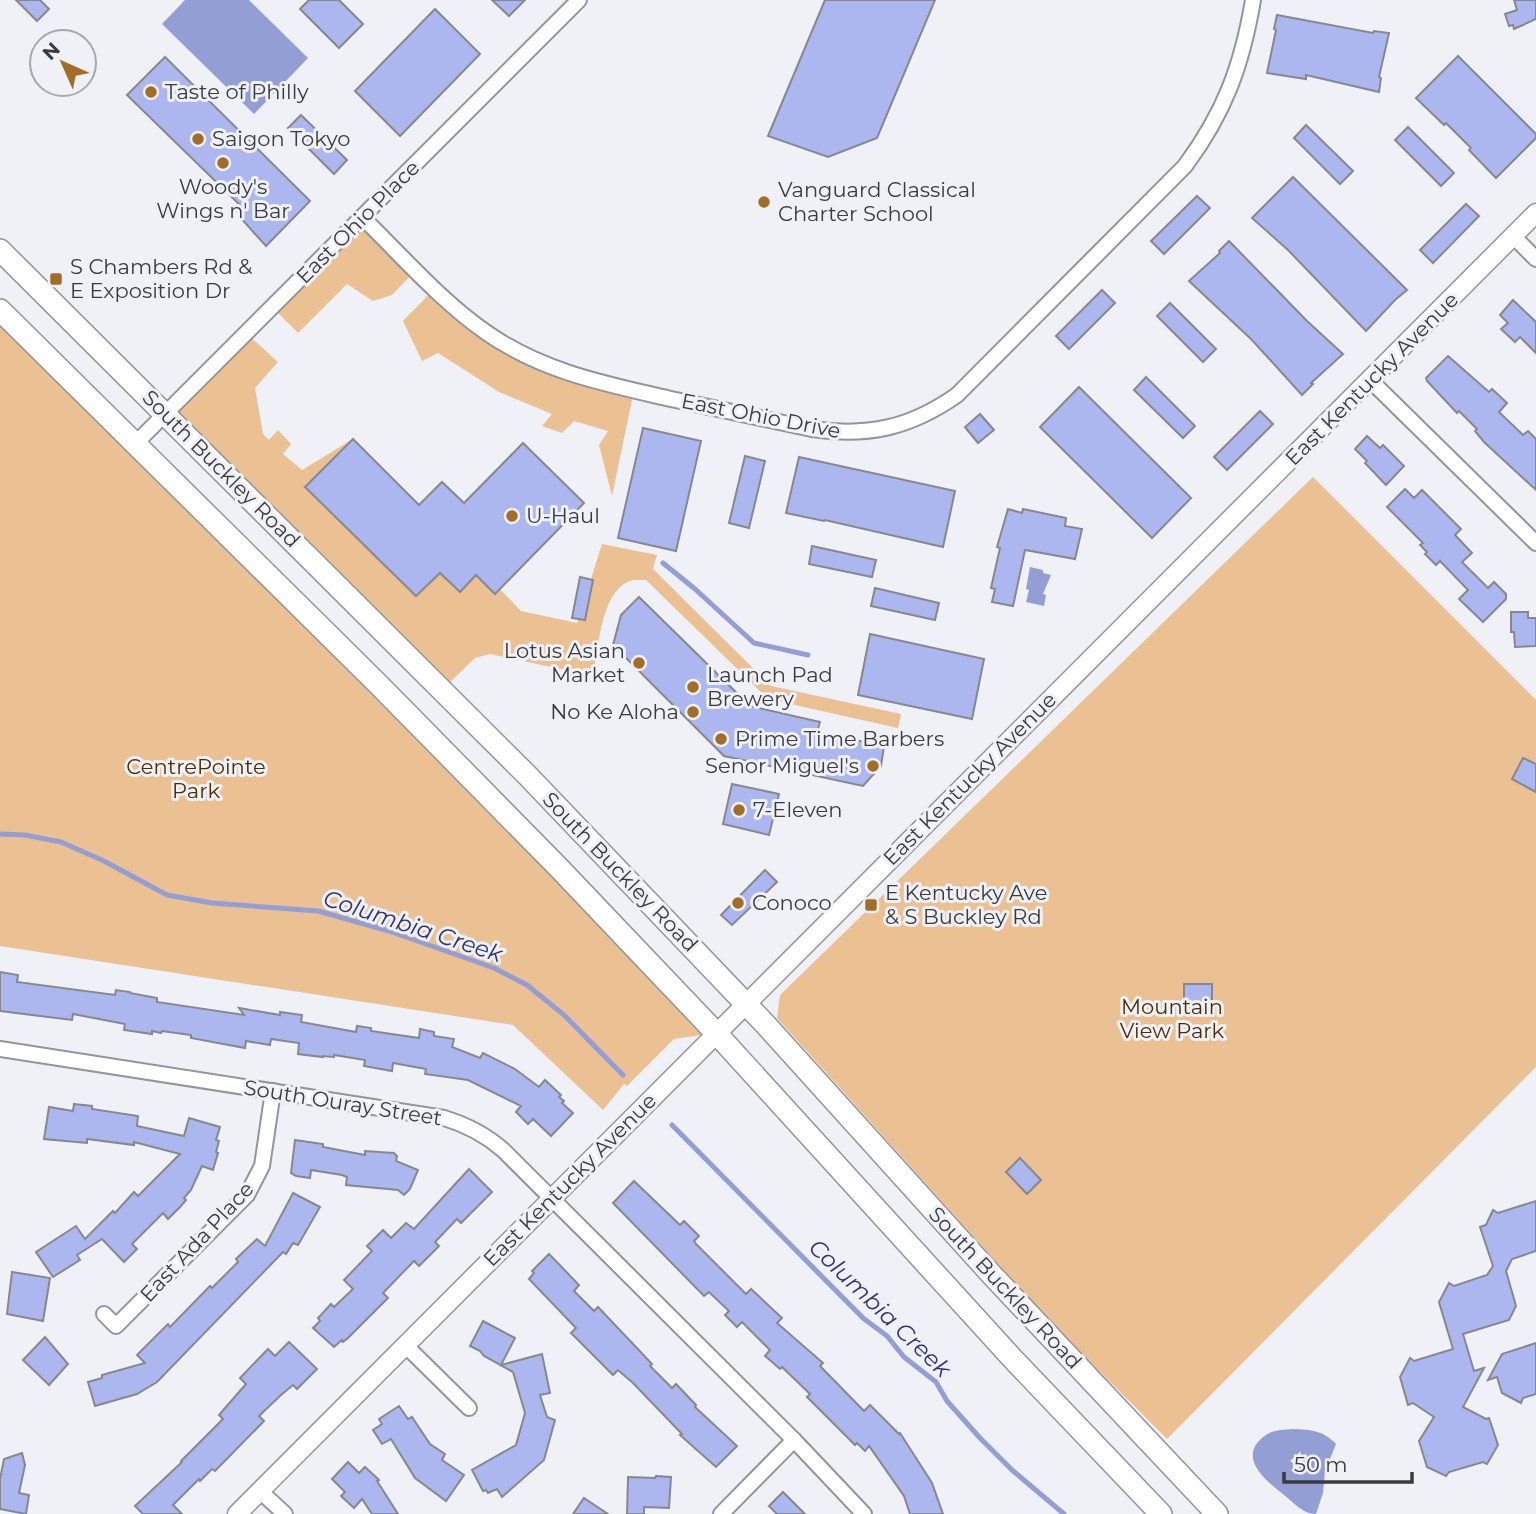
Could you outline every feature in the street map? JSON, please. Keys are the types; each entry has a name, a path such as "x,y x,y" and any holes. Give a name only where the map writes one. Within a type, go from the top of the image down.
{"main road":[{"name":"South Buckley Road","path":"0,250 527,775 746,1004 991,1274 1217,1514"},
{"name":"South Buckley Road","path":"0,310 387,693 716,1033 996,1341 1161,1514"}],"street":[{"name":"East Ohio Place","path":"135,444 579,0"},
{"name":"East Ohio Drive","path":"362,217 477,326 542,364 597,383 812,429 853,433 893,427 919,418 957,395 1185,166 1219,115 1232,86 1242,57 1253,0"},
{"name":"East Kentucky Avenue","path":"237,1514 1536,214"},
{"path":"1513,236 1536,259"},
{"path":"1370,380 1536,543"},
{"name":"South Ouray Street","path":"0,1049 444,1118 468,1125 496,1143 552,1198 794,1440 864,1514"},
{"name":"East Ada Place","path":"104,1314 116,1326 247,1195 262,1166 273,1091"},
{"path":"406,1346 469,1408"},
{"path":"721,1514 794,1440"},
{"path":"261,1491 285,1514"}],"green space":[{"path":"362,217 416,270 392,295 373,301 347,284 298,333 273,308"},
{"path":"435,288 516,351 634,390 612,496 599,445 608,431 574,421 562,433 542,426 552,414 499,392 438,353 422,361 403,321"},
{"name":"CentrePointe Park","path":"0,309 716,1033 674,1039 627,1086 624,1084 603,1110 513,1025 0,946"},
{"path":"247,334 278,362 255,388 263,434 269,440 278,430 291,444 283,454 302,470 353,439 306,487 416,596 440,573 459,592 476,575 495,594 500,589 521,611 577,623 602,544 657,555 653,569 771,686 901,714 898,728 768,699 646,580 630,581 620,587 613,596 602,622 593,676 490,654 475,658 442,690 166,414"},
{"name":"Mountain View Park","path":"1313,477 1536,700 1536,1067 1167,1439 1053,1325 777,1018 780,995"}],"water":[{"path":"185,0 249,0 308,58 254,114 162,24"},
{"path":"1030,567 1051,575 1043,594 1046,595 1044,606 1026,602"},
{"path":"1278,1430 1321,1433 1336,1444 1325,1471 1323,1493 1316,1514 1295,1505 1271,1484 1259,1472 1253,1457 1258,1442 1266,1435"}],"building":[{"path":"16,0 40,0 49,9 37,21"},
{"path":"309,0 339,0 363,24 339,48 300,9"},
{"path":"492,0 525,0 509,16"},
{"name":"Vanguard Classical Charter School","path":"825,0 935,0 877,138 828,157 768,136"},
{"path":"1514,0 1536,0 1536,19 1514,29 1513,25 1509,26 1505,14 1517,10"},
{"path":"435,9 480,54 400,136 355,91"},
{"path":"1277,15 1373,33 1389,33 1379,77 1379,92 1306,75 1306,79 1267,73"},
{"path":"1458,56 1536,134 1536,138 1496,178 1446,123 1444,125 1416,98"},
{"path":"165,57 310,201 266,246 239,216 245,210 127,95"},
{"path":"301,115 347,160 334,174 288,128"},
{"path":"1306,125 1353,171 1340,184 1294,138"},
{"path":"1408,127 1454,173 1441,186 1395,140"},
{"path":"1293,177 1407,290 1366,331 1288,250 1252,218"},
{"path":"1197,196 1210,208 1164,254 1151,241"},
{"path":"1466,204 1479,216 1433,263 1420,250"},
{"path":"1229,241 1343,354 1311,383 1313,384 1302,395 1252,340 1189,281 1220,253"},
{"path":"1102,290 1115,303 1069,349 1056,336"},
{"path":"1513,300 1536,322 1536,353 1520,337 1515,342 1501,329 1508,323 1500,315"},
{"path":"1170,303 1216,349 1203,362 1157,316"},
{"path":"1448,356 1489,392 1492,389 1507,403 1499,412 1523,435 1528,431 1536,439 1536,490 1484,442 1475,431 1477,429 1459,411 1457,413 1427,381 1426,378"},
{"path":"1146,377 1195,426 1183,438 1134,390"},
{"path":"1079,387 1191,498 1152,538 1040,427"},
{"path":"1260,411 1273,424 1227,470 1214,457"},
{"path":"980,414 994,430 978,443 965,427"},
{"path":"643,428 701,441 676,551 618,538"},
{"path":"1367,436 1380,448 1383,445 1404,466 1386,485 1355,449"},
{"name":"U-Haul","path":"353,439 419,505 442,482 464,503 523,443 584,503 495,594 476,575 460,592 440,573 416,596 305,487"},
{"path":"745,456 765,461 749,528 729,523"},
{"path":"799,457 955,491 943,547 786,513"},
{"path":"1405,489 1414,498 1422,490 1461,529 1455,535 1472,553 1462,562 1488,588 1494,582 1506,594 1506,599 1483,622 1459,599 1468,590 1440,561 1436,565 1425,554 1427,552 1420,545 1423,543 1387,507"},
{"path":"1008,509 1022,513 1023,509 1066,518 1065,526 1082,529 1075,559 1025,550 1013,606 992,602 995,589 991,588 1000,548 997,547"},
{"path":"812,546 876,560 872,577 809,564"},
{"path":"580,577 593,580 585,620 572,618"},
{"path":"875,588 939,603 935,620 871,606"},
{"name":"Launch Pad Brewery","path":"639,597 750,706 820,722 817,732 884,746 881,766 863,786 724,756 613,645 621,615"},
{"path":"1511,612 1528,612 1528,618 1536,618 1536,646 1515,647 1514,632 1511,632"},
{"path":"870,634 984,659 972,719 858,695"},
{"path":"1523,758 1536,764 1536,792 1512,779"},
{"path":"732,784 779,794 769,835 723,824"},
{"path":"765,870 777,882 732,925 721,915"},
{"path":"0,972 18,975 17,982 115,995 116,990 130,992 157,998 157,1002 244,1015 239,1008 280,1015 280,1012 302,1015 301,1022 356,1032 357,1026 371,1028 371,1031 419,1038 420,1029 434,1032 434,1036 454,1039 452,1047 480,1058 483,1053 515,1069 539,1087 545,1080 561,1095 559,1097 564,1101 562,1103 573,1113 551,1136 533,1119 528,1124 516,1112 521,1106 468,1080 425,1074 426,1069 393,1063 392,1071 364,1066 365,1060 334,1055 323,1057 298,1054 299,1043 271,1039 270,1045 246,1041 245,1048 191,1038 191,1035 124,1030 125,1024 73,1014 72,1020 0,1011"},
{"path":"1184,984 1212,984 1212,1008 1184,1008"},
{"path":"74,1104 138,1116 137,1126 184,1136 189,1118 220,1127 216,1140 219,1141 218,1153 213,1170 202,1166 191,1190 184,1198 186,1200 168,1219 163,1213 132,1244 137,1249 124,1262 102,1239 77,1255 80,1260 53,1277 36,1252 76,1226 85,1239 134,1192 138,1196 180,1154 134,1142 134,1145 87,1139 87,1143 44,1139 49,1107 73,1111"},
{"path":"295,1140 365,1155 365,1151 394,1153 397,1156 396,1161 418,1170 410,1189 404,1195 398,1190 346,1185 347,1177 342,1175 311,1170 310,1178 296,1176 291,1173"},
{"path":"1020,1158 1041,1180 1027,1194 1006,1172"},
{"path":"469,1169 492,1192 461,1223 457,1219 435,1242 439,1246 419,1266 414,1261 383,1293 388,1298 348,1338 334,1347 313,1328 331,1304 334,1307 353,1289 344,1280 372,1251 367,1246 383,1230 391,1238 406,1223 414,1229"},
{"path":"634,1181 680,1225 684,1221 699,1236 694,1241 696,1244 746,1294 751,1289 782,1318 777,1323 823,1363 820,1366 864,1411 870,1405 900,1433 932,1483 943,1514 910,1514 904,1496 869,1446 865,1451 857,1443 855,1445 807,1397 810,1394 782,1367 780,1369 765,1356 770,1350 742,1322 737,1327 725,1315 729,1311 709,1292 704,1296 613,1203"},
{"path":"293,1193 320,1207 298,1245 293,1243 286,1254 283,1252 157,1382 137,1394 95,1406 88,1382 102,1378 102,1375 145,1363 137,1355 168,1324 170,1327 210,1286 212,1288 257,1239 265,1246"},
{"path":"1536,1201 1536,1251 1512,1259 1506,1271 1516,1306 1509,1320 1463,1334 1474,1371 1484,1368 1463,1407 1489,1418 1498,1445 1487,1464 1483,1462 1449,1472 1446,1476 1427,1467 1419,1441 1434,1417 1413,1403 1408,1405 1400,1377 1410,1358 1414,1361 1453,1349 1439,1302 1449,1283 1454,1286 1487,1275 1493,1266 1480,1227 1486,1225 1493,1210 1498,1213"},
{"path":"549,1254 579,1285 574,1291 594,1311 598,1307 672,1388 676,1384 695,1407 737,1446 716,1467 680,1435 682,1434 633,1383 618,1370 613,1375 571,1333 576,1328 529,1279 534,1273 532,1271"},
{"path":"12,1272 50,1278 43,1321 7,1314"},
{"path":"483,1321 515,1338 501,1365 542,1354 550,1393 540,1395 547,1417 555,1420 544,1460 502,1497 497,1489 488,1493 483,1491 472,1470 516,1445 525,1413 513,1372 484,1356 470,1346"},
{"path":"45,1337 68,1364 49,1385 23,1360"},
{"path":"289,1342 317,1369 297,1389 293,1385 281,1395 259,1416 264,1421 215,1471 212,1469 200,1481 199,1479 173,1505 182,1514 143,1514 135,1506 223,1419 219,1415 246,1384 240,1378 268,1349 275,1356"},
{"path":"1536,1343 1536,1394 1523,1398 1521,1403 1502,1393 1497,1377 1488,1380 1502,1354"},
{"path":"399,1406 408,1419 412,1417 430,1444 445,1454 442,1460 464,1475 446,1501 415,1478 391,1439 382,1444 373,1430 382,1424 379,1419"},
{"path":"22,1453 25,1465 19,1493 29,1495 26,1514 0,1509 0,1479 4,1459"},
{"path":"348,1462 359,1473 365,1467 379,1480 377,1481 398,1514 372,1514 362,1499 354,1508 341,1496 345,1492 332,1479"},
{"path":"628,1477 671,1477 669,1508 644,1507 644,1514 627,1514"},
{"path":"783,1492 805,1514 777,1514 769,1506"},
{"path":"584,1498 608,1514 573,1514"}],"waterway":[{"path":"663,563 754,643 808,655"},
{"name":"Columbia Creek","path":"0,834 25,835 61,842 104,861 167,895 212,903 318,911 389,931 494,968 527,985 564,1015 623,1075"},
{"name":"Columbia Creek","path":"672,1125 863,1318 887,1336 904,1357 936,1382 947,1401 1012,1470 1064,1514"}],"place":[{"name":"Taste of Philly","path":"151,92"},
{"name":"Saigon Tokyo","path":"198,139"},
{"name":"Woody's Wings n' Bar","path":"223,163"},
{"name":"Vanguard Classical Charter School","path":"764,202"},
{"name":"S Chambers Rd & E Exposition Dr","path":"56,279"},
{"name":"U-Haul","path":"512,516"},
{"name":"Lotus Asian Market","path":"639,663"},
{"name":"Launch Pad Brewery","path":"693,687"},
{"name":"No Ke Aloha","path":"693,712"},
{"name":"Prime Time Barbers","path":"721,739"},
{"name":"Senor Miguel's","path":"873,766"},
{"name":"7-Eleven","path":"739,810"},
{"name":"Conoco","path":"738,903"},
{"name":"E Kentucky Ave & S Buckley Rd","path":"871,905"}]}
